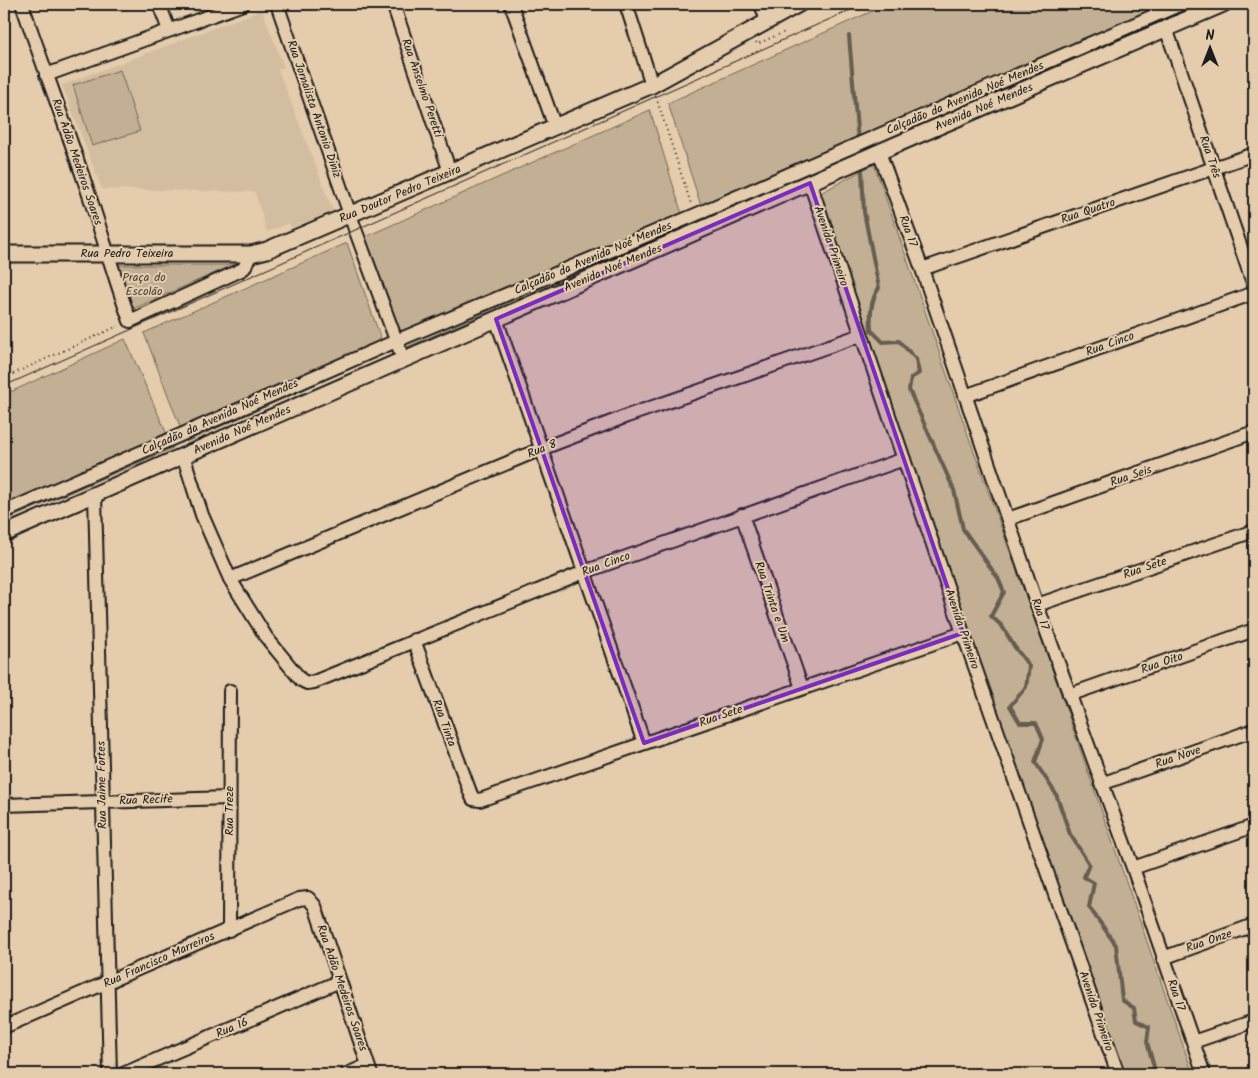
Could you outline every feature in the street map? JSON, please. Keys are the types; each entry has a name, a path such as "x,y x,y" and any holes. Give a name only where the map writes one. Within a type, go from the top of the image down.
{"main road":[{"name":"Rua Doutor Pedro Teixeira","path":"251,254 267,250 652,85 799,4"},
{"name":"Avenida Noé Mendes","path":"4,534 1223,4"},
{"name":"Rua Pedro Teixeira","path":"4,254 251,254"}],"street":[{"name":"Rua Adão Medeiros Soares","path":"22,4 84,180 116,284 130,321"},
{"path":"159,4 169,30"},
{"path":"46,75 243,4"},
{"name":"Rua Jornalista Antonio Diniz","path":"277,4 350,215 403,359"},
{"name":"Rua Anselmo Peretti","path":"393,4 450,172"},
{"path":"511,4 555,127"},
{"path":"626,4 652,85"},
{"path":"761,4 767,21"},
{"name":"Calçadão da Avenida Noé Mendes","path":"4,512 396,341 695,215 1181,4"},
{"name":"Rua Três","path":"1166,28 1254,286"},
{"name":"Rua 17","path":"879,152 922,268 1037,605 1133,868 1204,1074"},
{"name":"Rua Quatro","path":"922,268 1254,154"},
{"name":"Avenida Primeiro","path":"810,183 963,633 1118,1074"},
{"path":"130,321 241,270 251,254"},
{"name":"Rua Cinco","path":"965,396 1254,293"},
{"path":"496,319 644,743"},
{"name":"Rua 8","path":"230,579 541,449 627,416 861,335"},
{"name":"Rua Seis","path":"1008,519 1254,432"},
{"path":"183,455 202,515 230,579"},
{"name":"Rua Cinco","path":"230,579 266,637 300,680 307,683 314,682 584,572 904,458"},
{"name":"Rua Jaime Fortes","path":"95,496 110,1074"},
{"name":"Rua Trinta e Um","path":"742,515 802,688"},
{"name":"Rua Sete","path":"1037,605 1254,531"},
{"name":"Rua Oito","path":"1069,695 1254,630"},
{"name":"Rua Sete","path":"480,800 963,633"},
{"name":"Rua Tinta","path":"414,640 470,792 473,799 480,800"},
{"name":"Rua Treze","path":"229,930 230,691"},
{"name":"Rua Nove","path":"1101,784 1254,730"},
{"name":"Rua Recife","path":"4,805 229,798"},
{"path":"1133,868 1254,826"},
{"name":"Rua Francisco Marreiros","path":"4,1027 299,899 308,898 313,903"},
{"name":"Rua Adão Medeiros Soares","path":"313,903 370,1070"},
{"name":"Rua Onze","path":"1163,958 1254,925"},
{"name":"Rua 16","path":"123,1074 340,981"},
{"path":"1192,1042 1254,1021"},
{"path":"347,1074 370,1070"}],"path":[{"path":"757,44 786,31"},
{"path":"652,85 695,215"},
{"path":"4,378 130,321"}],"highlighted area":[{"path":"810,183 963,633 644,743 496,319"}],"shaded area":[{"path":"262,10 284,67 278,69 333,211 291,228 289,223 267,232 255,192 102,189 62,85"}],"green space":[{"path":"888,4 1150,4 1156,19 704,215 668,103"},
{"path":"120,70 140,131 92,146 73,85"},
{"path":"650,110 685,224 405,348 365,237"},
{"path":"874,164 1193,1074 1123,1074 817,195"},
{"path":"347,243 386,353 186,442 144,333"},
{"name":"Praça do Escolão","path":"117,265 233,265 133,309"},
{"path":"125,339 173,448 4,521 4,395"}],"waterway":[{"path":"849,36 858,141"},
{"path":"862,171 864,212 879,288 872,303 871,330 883,342 899,341 916,359 919,373 911,378 909,390 954,490 963,529 998,578 1004,592 991,616 1002,626 1029,666 1026,687 1010,706 1020,723 1036,723 1043,739 1035,762 1056,794 1070,834 1089,864 1084,877 1094,883 1089,907 1116,945 1122,1000 1134,1008 1136,1021 1149,1027 1147,1042 1156,1074"}],"tram line":[{"path":"4,386 864,4"}]}
